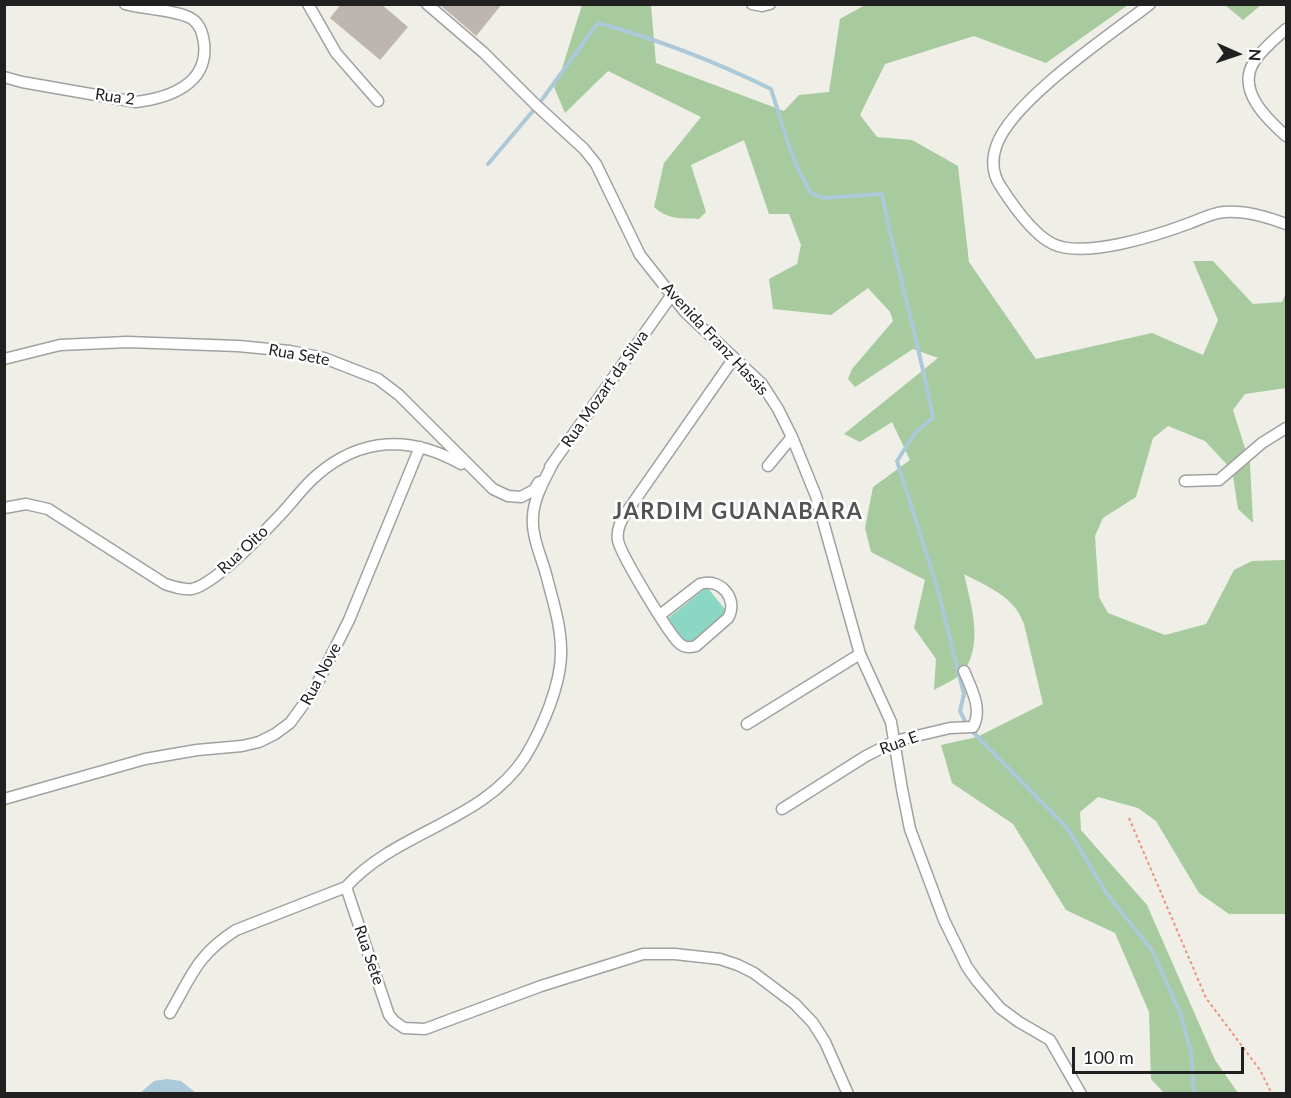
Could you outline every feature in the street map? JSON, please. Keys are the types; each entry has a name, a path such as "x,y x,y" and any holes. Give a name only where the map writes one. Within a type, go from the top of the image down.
{"street":[{"name":"Rua 2","path":"4,77 136,102 172,93 190,83 197,76 204,59 204,41 198,24 187,16 124,4"},
{"path":"308,4 336,52 378,101"},
{"name":"Avenida Franz Hassis","path":"427,4 484,53 584,149 596,164 640,255 671,296 762,384 778,409 792,437 819,507 860,654 887,712 895,741 902,789 913,837 944,920 967,967 1000,1008 1050,1040 1082,1094"},
{"path":"752,4 762,6 770,4"},
{"path":"1150,4 1068,66 1026,105 1005,129 997,143 993,166 996,179 1012,204 1038,233 1052,244 1066,248 1099,248 1136,240 1224,212 1258,215 1287,224"},
{"path":"1287,29 1260,54 1250,69 1248,80 1249,90 1254,100 1287,136"},
{"name":"Rua Mozart da Silva","path":"539,482 671,296"},
{"name":"Rua Sete","path":"4,359 60,345 127,342 248,347 290,351 324,358 378,379 392,390 474,472 501,494 515,497 527,495 539,482"},
{"path":"660,615 700,584 707,582 722,587 732,604 731,613 696,646 690,648 682,646 677,642 660,615 621,550 618,530 628,510 734,358"},
{"path":"1185,481 1219,480 1262,443 1287,428"},
{"path":"768,466 792,437"},
{"name":"Rua Oito","path":"4,508 26,504 48,509 165,584 191,589 206,583 222,570 283,512 317,475 339,459 358,450 382,444 420,447 441,453 474,472"},
{"name":"Rua Nove","path":"4,799 145,759 259,742 290,723 314,690 349,620 420,447"},
{"path":"170,1013 201,958 217,943 236,930 346,887 375,861 441,825 495,791 515,771 533,741 551,698 561,662 557,620 533,522 538,494 554,461"},
{"path":"747,724 860,654"},
{"name":"Rua E","path":"782,809 866,756 895,741 975,725 976,706 964,671"},
{"name":"Rua Sete","path":"346,887 389,1015 404,1028 417,1030 432,1027 541,986 643,954 658,953 720,959 738,964 795,1004 813,1023 825,1042 848,1094"}],"path":[{"path":"1129,818 1206,998 1260,1070 1272,1094"}],"green space":[{"path":"582,5 651,5 656,63 784,111 799,95 829,92 840,19 865,5 1128,5 1046,63 974,36 885,64 860,115 877,137 912,140 958,166 969,262 1036,359 1152,333 1203,355 1218,320 1193,261 1213,261 1253,304 1282,302 1286,293 1286,388 1245,394 1233,410 1250,464 1253,523 1238,509 1232,470 1205,441 1168,426 1153,438 1136,497 1103,518 1095,536 1099,597 1108,613 1165,635 1206,624 1234,570 1252,561 1286,560 1286,914 1229,914 1199,893 1156,821 1138,808 1098,797 1080,812 1081,830 1147,905 1215,1060 1238,1093 1164,1093 1151,1079 1149,1012 1115,933 1066,910 1013,824 952,783 941,745 977,737 1043,704 1024,624 1020,614 1007,599 964,574 974,622 970,659 963,673 934,690 936,659 914,628 925,580 871,552 865,528 873,487 910,460 892,422 860,442 844,434 938,358 913,349 855,387 848,379 852,369 893,321 890,312 868,288 831,315 773,309 769,279 797,264 801,245 789,214 769,214 744,140 691,165 706,212 699,219 670,216 654,207 664,163 701,117 608,71 565,113 554,87 559,78"},
{"path":"1225,5 1261,5 1243,20"},
{"path":"707,587 728,613 688,645 667,619"}],"water":[{"path":"167,1079 181,1081 196,1093 140,1093 154,1081"}],"building":[{"path":"342,4 380,4 407,27 380,59 331,18"},
{"path":"440,4 501,4 476,35"}],"waterway":[{"path":"488,164 538,105 598,23 686,52 771,89 789,146 811,193 823,198 882,194 933,418 915,433 897,461 937,587 964,694 960,711 967,725"},
{"path":"972,731 1068,829 1107,894 1152,950 1181,1015 1191,1052 1194,1094"}],"district":[{"name":"JARDIM GUANABARA","path":"738,512"}]}
